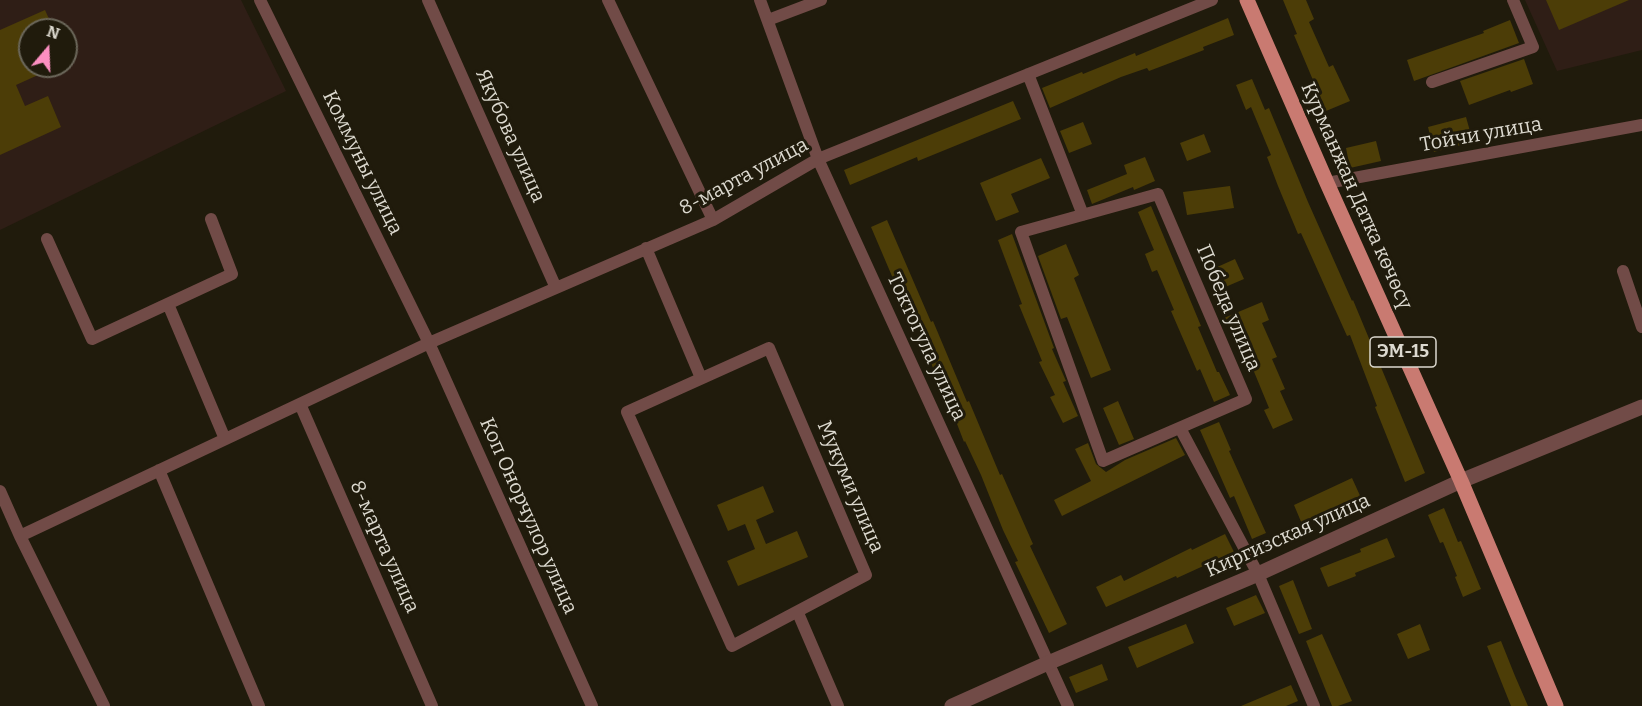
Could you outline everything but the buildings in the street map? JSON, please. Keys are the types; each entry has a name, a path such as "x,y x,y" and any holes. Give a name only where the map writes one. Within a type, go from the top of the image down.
{"main road":[{"name":"Курманжан Датка көчөсү","path":"1247,0 1461,481 1556,706"}],"street":[{"name":"Коммуны улица","path":"260,0 429,342"},
{"name":"Якубова улица","path":"428,0 556,288"},
{"path":"608,0 713,220"},
{"name":"Токтогула улица","path":"760,0 818,159 1068,706"},
{"path":"768,20 821,0"},
{"name":"8-марта улица","path":"20,536 429,342 713,220 818,159 1212,0"},
{"path":"1432,82 1533,47 1513,0"},
{"path":"1028,75 1083,215"},
{"name":"Тойчи улица","path":"1327,183 1642,125"},
{"name":"Победа улица","path":"1158,194 1246,399 1180,428 1103,461 1021,232 1158,194"},
{"path":"47,239 92,339 232,274 211,219"},
{"path":"646,248 701,378"},
{"path":"1623,271 1642,327"},
{"path":"168,304 225,439"},
{"name":"Коп Онорчулор улица","path":"429,342 592,706"},
{"name":"Мукуми улица","path":"769,348 866,575 732,646 627,412 701,378 769,348"},
{"name":"8-марта улица","path":"300,404 432,706"},
{"name":"Киргизская улица","path":"952,706 1258,573 1461,481 1642,407"},
{"path":"1180,428 1258,573 1314,706"},
{"path":"159,470 259,706"},
{"path":"0,491 104,706"},
{"path":"798,613 838,706"}],"shaded area":[{"path":"0,0 241,0 286,91 0,230"},
{"path":"1525,0 1642,0 1642,50 1557,71"}]}
